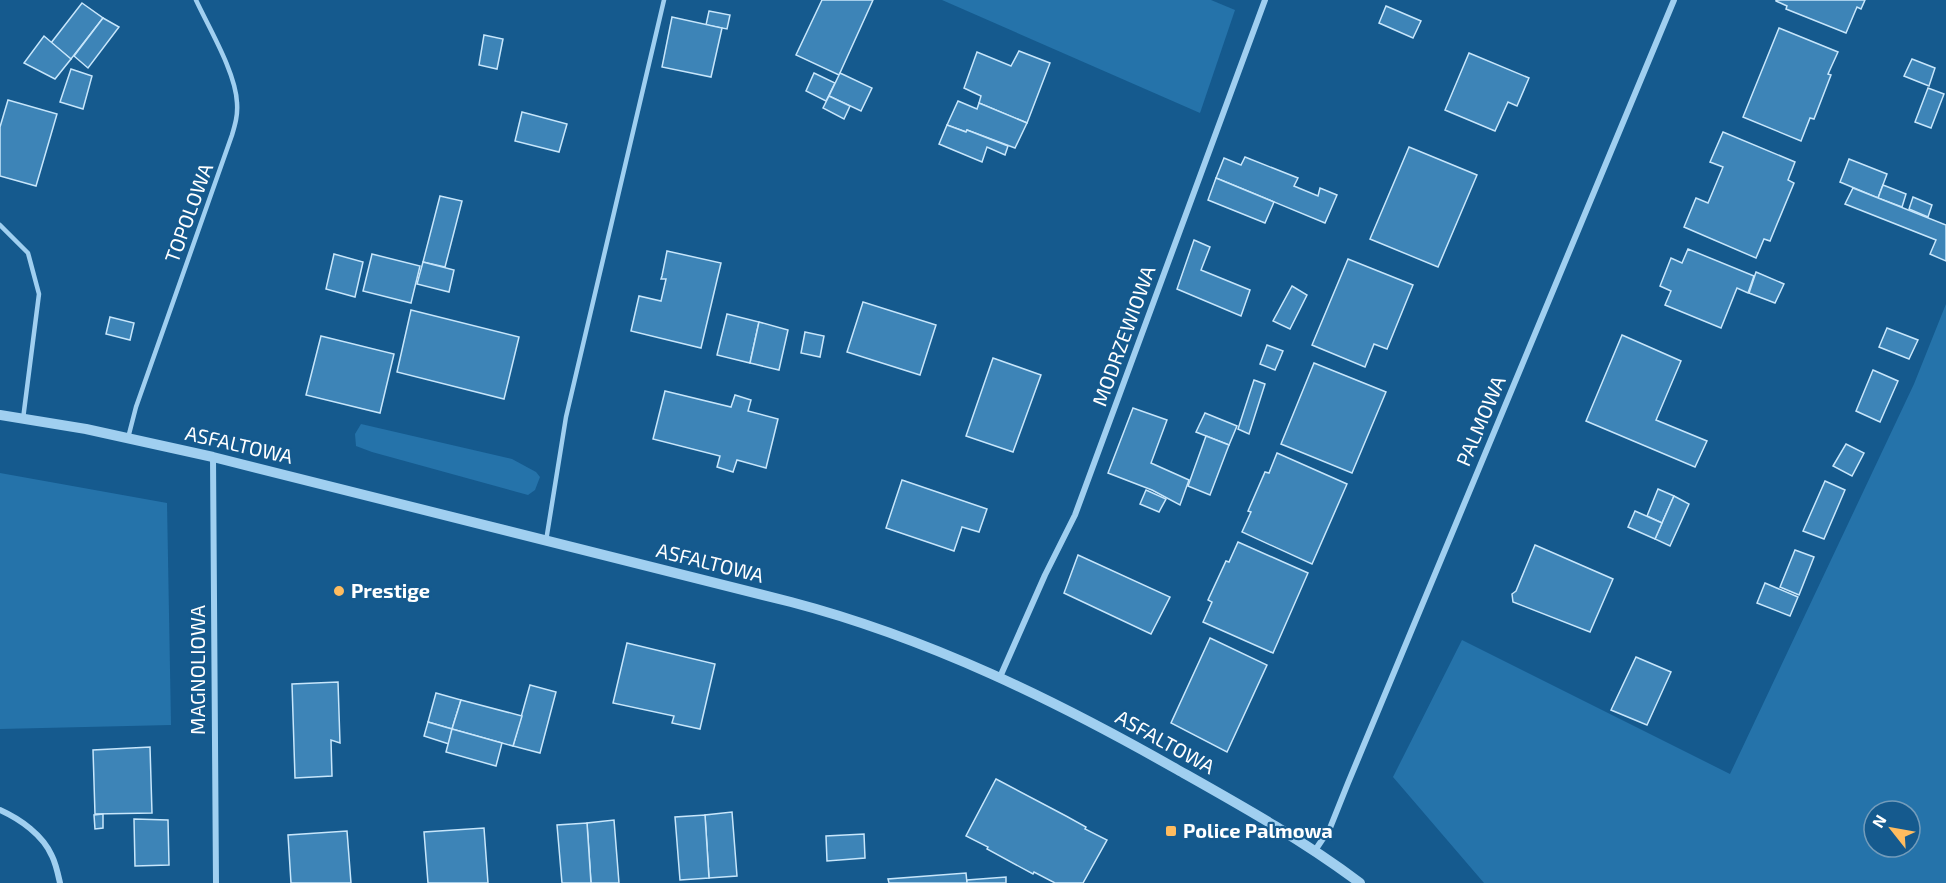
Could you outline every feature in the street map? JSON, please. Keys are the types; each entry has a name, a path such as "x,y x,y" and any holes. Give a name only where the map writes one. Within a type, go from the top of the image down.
{"street":[{"name":"MODRZEWIOWA","path":"1000,677 1045,574 1075,515 1265,0"},
{"name":"PALMOWA","path":"1314,852 1330,828 1674,0"},
{"name":"ASFALTOWA","path":"0,415 86,429 213,457 827,611 922,644 1000,677 1127,741 1250,811 1360,883"},
{"name":"MAGNOLIOWA","path":"213,457 216,883"},
{"path":"0,810 34,831 52,855 60,883"}],"lane":[{"name":"TOPOLOWA","path":"128,438 136,407 237,117 234,85 225,60 196,0"},
{"path":"546,541 566,417 664,0"},
{"path":"0,225 28,253 39,294 23,419"}],"shaded area":[{"path":"942,0 1211,0 1235,10 1200,113"},
{"path":"1946,304 1946,883 1484,883 1393,777 1462,640 1730,774 1914,384"},
{"path":"361,424 512,459 536,472 540,477 535,490 528,495 372,452 356,446 355,434"},
{"path":"0,473 167,503 171,725 0,729"}],"building":[{"path":"822,0 873,0 839,75 796,55"},
{"path":"1776,0 1865,0 1861,9 1857,7 1846,33 1786,9 1787,6"},
{"path":"82,3 103,18 71,59 51,43"},
{"path":"1386,6 1421,21 1413,38 1379,23"},
{"path":"709,11 730,15 727,29 706,25"},
{"path":"672,17 722,28 711,77 662,67"},
{"path":"103,18 119,27 88,68 74,56"},
{"path":"1779,28 1838,52 1828,74 1831,75 1814,119 1810,118 1801,141 1743,117"},
{"path":"484,35 503,39 497,69 479,65"},
{"path":"44,36 71,59 55,79 24,63"},
{"path":"1019,51 1050,63 1027,123 979,103 981,96 964,88 977,52 1011,66"},
{"path":"1469,53 1529,78 1517,106 1508,102 1495,131 1445,110"},
{"path":"1912,59 1935,68 1929,86 1904,76"},
{"path":"71,69 92,76 83,109 60,102"},
{"path":"814,73 835,83 826,101 806,91"},
{"path":"840,73 872,88 861,111 829,96"},
{"path":"1928,88 1944,94 1931,128 1915,122"},
{"path":"829,96 850,106 844,119 823,108"},
{"path":"8,100 57,114 36,186 0,176 0,127"},
{"path":"958,101 977,109 979,103 1027,123 1015,148 947,125"},
{"path":"522,112 567,124 559,152 515,141"},
{"path":"947,125 1008,146 1005,155 987,147 982,162 939,144"},
{"path":"1723,132 1795,162 1788,180 1794,183 1770,241 1764,239 1756,258 1684,227 1696,198 1708,203 1723,167 1710,162"},
{"path":"1409,147 1477,175 1438,267 1370,239"},
{"path":"1245,157 1298,178 1294,186 1318,196 1320,188 1337,195 1325,223 1216,178 1224,158 1241,165"},
{"path":"1849,159 1887,174 1878,198 1840,182"},
{"path":"1216,178 1274,202 1265,223 1208,200"},
{"path":"1883,185 1906,194 1902,207 1878,198"},
{"path":"1853,188 1946,225 1946,261 1930,254 1936,240 1845,204"},
{"path":"440,196 462,201 445,267 423,262"},
{"path":"1913,197 1932,205 1928,217 1909,209"},
{"path":"1194,240 1210,247 1201,270 1250,290 1241,316 1177,289"},
{"path":"1688,249 1754,276 1748,293 1737,288 1721,328 1665,305 1671,291 1660,286 1671,258 1682,263"},
{"path":"667,251 721,263 701,348 631,331 639,296 661,301 666,279 661,279"},
{"path":"334,254 363,262 355,297 326,289"},
{"path":"372,254 420,266 411,303 363,291"},
{"path":"1348,259 1413,285 1387,349 1374,344 1365,367 1312,345"},
{"path":"423,262 454,270 449,292 417,284"},
{"path":"1756,272 1784,284 1775,303 1749,293"},
{"path":"1292,286 1307,295 1290,329 1273,321"},
{"path":"863,302 936,325 920,375 847,352"},
{"path":"411,310 519,337 504,399 397,372"},
{"path":"727,314 759,322 750,363 717,355"},
{"path":"110,317 134,323 130,340 106,334"},
{"path":"759,322 788,330 779,370 750,363"},
{"path":"1887,328 1918,340 1909,359 1879,347"},
{"path":"805,332 824,336 820,357 801,353"},
{"path":"1622,335 1681,361 1656,420 1707,441 1695,467 1586,421"},
{"path":"321,336 394,354 380,413 306,395"},
{"path":"1267,345 1283,351 1275,370 1260,364"},
{"path":"993,358 1041,375 1013,452 966,436"},
{"path":"1314,363 1386,392 1352,473 1281,444"},
{"path":"1873,370 1898,381 1880,422 1856,411"},
{"path":"1254,380 1265,384 1249,434 1238,429"},
{"path":"665,391 731,407 735,395 751,400 748,411 778,419 766,468 737,460 733,472 717,467 720,456 653,439"},
{"path":"1133,408 1167,420 1151,463 1189,480 1180,505 1152,490 1108,473"},
{"path":"1205,413 1237,426 1229,445 1196,432"},
{"path":"1206,436 1229,445 1210,495 1188,486"},
{"path":"1846,444 1864,453 1852,476 1833,466"},
{"path":"1277,453 1347,484 1312,564 1242,532 1251,512 1248,511 1265,472 1269,473"},
{"path":"902,480 987,509 979,532 962,527 954,551 886,528"},
{"path":"1825,481 1845,490 1824,539 1803,531"},
{"path":"1658,489 1674,496 1662,523 1647,516"},
{"path":"1146,490 1166,499 1159,512 1140,504"},
{"path":"1674,496 1689,504 1670,546 1655,539"},
{"path":"1635,511 1662,523 1655,539 1628,527"},
{"path":"1238,542 1308,573 1273,653 1203,622 1212,602 1208,600 1226,561 1229,562"},
{"path":"1535,545 1613,579 1590,632 1513,602 1512,594 1516,591"},
{"path":"1795,550 1814,557 1799,595 1780,587"},
{"path":"1078,555 1170,597 1151,634 1064,593"},
{"path":"1765,583 1798,597 1790,616 1757,603"},
{"path":"1210,638 1267,665 1227,752 1171,723"},
{"path":"627,643 715,664 700,729 672,723 674,716 613,703"},
{"path":"1636,657 1671,672 1647,725 1611,710"},
{"path":"338,682 340,743 331,740 332,776 295,778 292,684"},
{"path":"530,685 556,692 540,753 513,746"},
{"path":"436,693 461,700 452,729 428,722"},
{"path":"461,700 522,716 513,746 452,729"},
{"path":"428,722 452,729 449,744 424,736"},
{"path":"452,729 502,743 496,766 446,752"},
{"path":"150,747 152,813 95,814 93,750"},
{"path":"996,779 1107,840 1083,883 1055,883 1034,872 1033,874 966,836"},
{"path":"732,812 737,876 709,878 705,815"},
{"path":"103,814 103,828 95,829 94,815"},
{"path":"705,815 709,878 680,880 675,817"},
{"path":"134,819 168,820 169,865 135,866"},
{"path":"614,820 619,883 591,883 587,823"},
{"path":"587,823 591,883 562,883 557,825"},
{"path":"484,828 488,883 428,883 424,832"},
{"path":"347,831 351,883 291,883 288,835"},
{"path":"864,834 865,858 827,861 826,836"},
{"path":"966,873 967,883 889,883 888,879"},
{"path":"1006,877 1006,883 967,883 967,880"}],"place":[{"name":"Prestige","path":"339,591"},
{"name":"Police Palmowa","path":"1171,831"}]}
